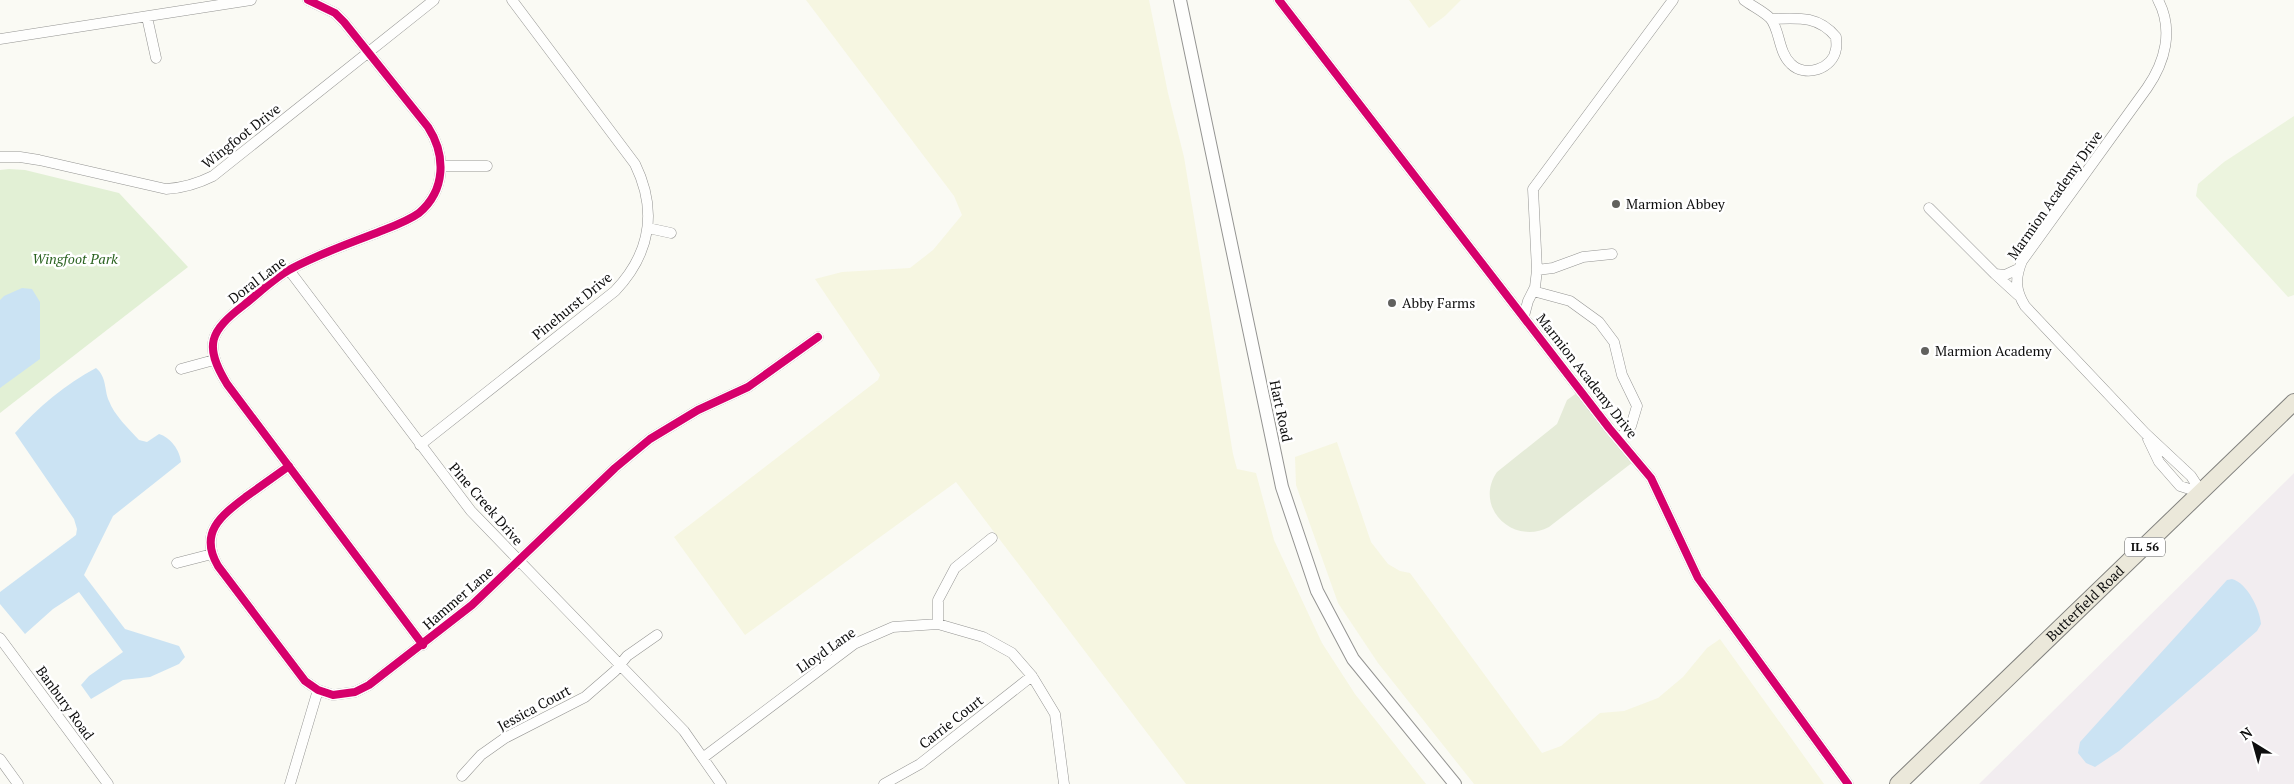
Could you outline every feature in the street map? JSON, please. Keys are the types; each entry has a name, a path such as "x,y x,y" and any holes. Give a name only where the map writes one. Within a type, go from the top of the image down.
{"main road":[{"name":"Butterfield Road","path":"1898,784 2202,493 2294,402"}],"street":[{"path":"0,39 251,0"},
{"name":"Doral Lane","path":"214,360 212,346 220,325 289,270 407,220 418,213 435,192 441,166 438,145 433,136 369,52 335,13 308,0"},
{"name":"Wingfoot Drive","path":"0,157 20,157 39,160 166,189 183,188 213,176 434,0"},
{"name":"Pinehurst Drive","path":"420,445 615,291 628,278 638,262 648,228 646,196 642,179 635,164 512,0"},
{"name":"Hart Road","path":"1180,0 1282,487 1317,591 1354,659 1455,784"},
{"name":"Marmion Academy Drive","path":"1279,0 1619,440 1651,478 1698,578 1848,784"},
{"name":"Marmion Academy Drive","path":"1524,316 1533,291 1537,270 1533,189 1673,0"},
{"path":"1744,0 1771,19 1782,52 1791,64 1802,71 1815,72 1832,58 1836,50 1836,37 1827,26 1814,20 1796,18 1771,19"},
{"name":"Marmion Academy Drive","path":"2018,296 2016,287 2018,270 2030,250 2155,77 2161,65 2166,40 2165,15 2158,0"},
{"path":"147,16 156,58"},
{"path":"441,166 486,166"},
{"path":"1929,208 2018,296 2025,306 2145,433 2191,476 2202,493"},
{"path":"648,228 671,233"},
{"path":"1537,270 1553,268 1583,257 1612,254"},
{"name":"Pine Creek Drive","path":"289,270 462,500 518,562 684,731 704,757 721,784"},
{"path":"1995,274 2005,275 2018,270"},
{"path":"1533,291 1570,301 1599,322 1614,342 1622,375 1638,406 1631,426 1619,440"},
{"name":"Hammer Lane","path":"318,690 333,695 360,690 423,645 472,605 615,468 650,439 698,410 748,387 818,337"},
{"path":"181,369 214,360 227,384 423,645"},
{"path":"289,466 219,519 212,534 212,554 218,566 301,678 318,690 290,784"},
{"path":"938,624 938,600 955,568 992,538"},
{"path":"177,563 212,554"},
{"name":"Lloyd Lane","path":"704,757 854,644 893,627 938,624 983,637 1012,653 1032,676 1055,714 1067,784"},
{"name":"Jessica Court","path":"462,776 481,755 505,738 585,697 628,656 656,635"},
{"name":"Banbury Road","path":"1,641 108,784"},
{"name":"Carrie Court","path":"884,784 920,764 1032,676"},
{"path":"0,760 18,784"}],"shaded area":[{"path":"2294,473 2294,784 1979,784"}],"green space":[{"path":"806,0 1149,0 1168,93 1184,157 1237,469 1256,473 1274,540 1322,643 1355,694 1426,784 1186,784 956,482 745,635 674,537 878,380 880,375 815,279 842,272 910,268 933,250 962,215 954,196"},
{"path":"1409,0 1461,0 1445,16 1429,28"},
{"path":"2294,116 2294,295 2288,297 2196,196 2198,184 2224,162"},
{"name":"Wingfoot Park","path":"0,170 25,170 119,193 188,267 0,413"},
{"path":"1578,392 1633,462 1549,527 1535,532 1522,531 1510,527 1500,520 1493,510 1490,498 1491,485 1497,472 1557,424 1567,400"},
{"path":"1337,442 1371,542 1388,564 1400,571 1410,573 1542,753 1561,746 1600,713 1624,711 1658,698 1683,677 1707,648 1720,639 1824,784 1474,784 1378,663 1338,603 1296,485 1295,457"}],"water":[{"path":"22,288 32,289 40,302 40,359 0,388 0,300 4,296"},
{"path":"96,368 104,379 107,397 111,406 126,427 139,440 147,442 159,434 167,438 176,449 181,462 113,516 84,575 125,629 179,646 185,657 179,664 150,677 123,680 91,699 81,685 89,676 123,652 79,592 53,609 25,634 0,604 0,592 76,535 77,529 74,519 15,433 53,397 74,381"},
{"path":"2227,580 2238,581 2252,597 2261,624 2257,631 2119,751 2095,767 2086,763 2078,753 2080,742"}],"cycle path":[{"path":"308,0 335,13 344,22 428,127 434,138 440,160 438,183 428,204 415,216 311,259 277,278 224,323 217,331 213,349 219,370 227,384 423,645"},
{"path":"1279,0 1609,428 1651,478 1698,578 1848,784"},
{"path":"289,466 229,510 216,525 212,534 212,554 218,566 305,681 318,690 333,695 355,692 369,685 472,605 615,468 650,439 698,410 748,387 818,337"}],"place":[{"name":"Marmion Abbey","path":"1616,204"},
{"name":"Abby Farms","path":"1392,303"},
{"name":"Marmion Academy","path":"1925,351"}]}
